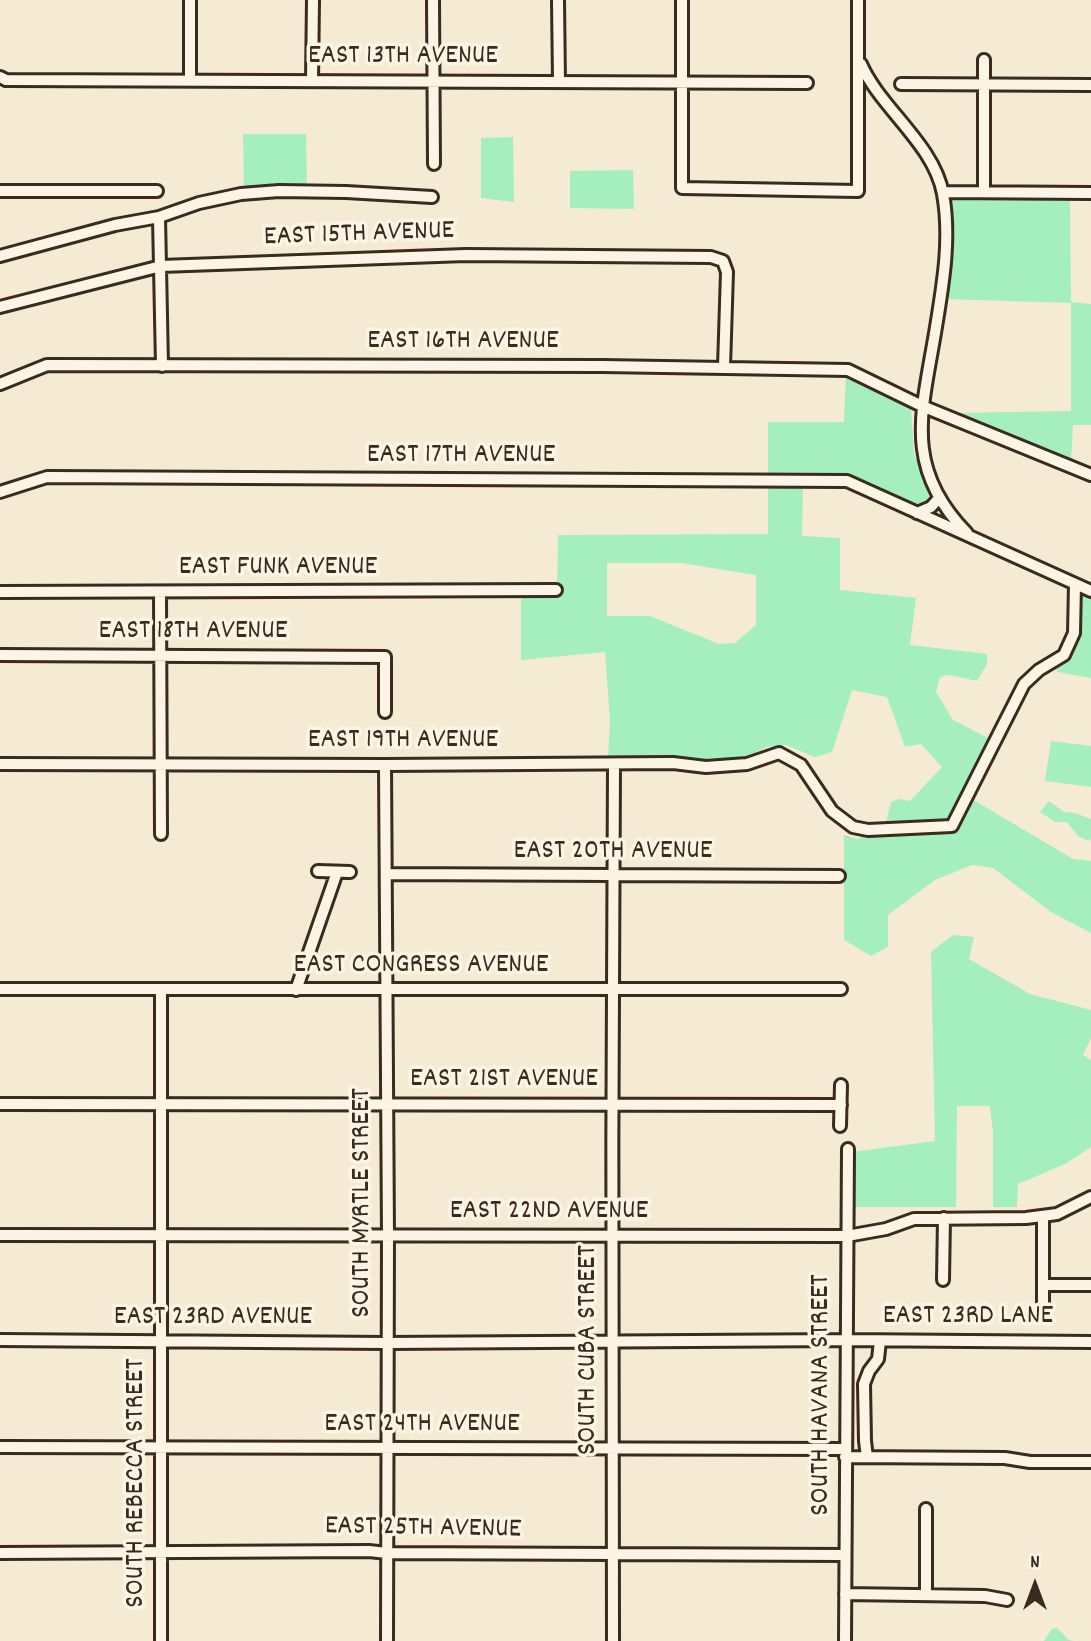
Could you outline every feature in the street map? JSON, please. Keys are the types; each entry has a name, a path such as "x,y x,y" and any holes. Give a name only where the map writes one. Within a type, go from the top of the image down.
{"street":[{"path":"190,0 190,79"},
{"path":"312,81 313,0"},
{"path":"433,0 434,164"},
{"path":"558,0 559,82"},
{"path":"682,0 682,188 858,191 858,0"},
{"path":"984,60 984,192"},
{"path":"859,62 866,76 910,130 933,168 943,192 947,232 922,406 921,441 930,480 939,498 971,537"},
{"name":"EAST 13TH AVENUE","path":"0,77 6,80 807,83"},
{"path":"901,84 1091,85"},
{"path":"0,191 157,191"},
{"path":"0,256 241,194 279,191 346,192 432,197"},
{"path":"943,192 1091,193"},
{"path":"159,217 162,366"},
{"name":"EAST 15TH AVENUE","path":"0,307 161,266 466,255 711,257 723,261 727,272 724,367"},
{"name":"EAST 16TH AVENUE","path":"0,384 47,365 724,367 848,370 922,406 1091,475"},
{"name":"EAST 17TH AVENUE","path":"0,492 47,477 189,480 847,481 1091,592"},
{"path":"917,513 931,507 939,498"},
{"name":"EAST 19TH AVENUE","path":"0,764 673,763 706,767 747,764 779,753 801,765 832,811 853,827 868,830 952,826 1024,684 1038,670 1063,655 1074,633 1075,584"},
{"name":"EAST FUNK AVENUE","path":"0,592 555,590"},
{"path":"160,593 162,835"},
{"name":"EAST 18TH AVENUE","path":"0,655 386,657 385,712"},
{"name":"SOUTH MYRTLE STREET","path":"385,765 387,1641"},
{"name":"SOUTH CUBA STREET","path":"613,1641 614,1235 611,1104 614,765"},
{"path":"317,871 350,872"},
{"path":"296,990 337,872"},
{"name":"EAST 20TH AVENUE","path":"387,874 839,876"},
{"name":"EAST CONGRESS AVENUE","path":"0,989 841,989"},
{"name":"SOUTH REBECCA STREET","path":"161,989 161,1641"},
{"path":"840,1126 841,1085"},
{"name":"EAST 21ST AVENUE","path":"0,1104 841,1105"},
{"name":"SOUTH HAVANA STREET","path":"845,1641 848,1149"},
{"name":"EAST 22ND AVENUE","path":"0,1235 846,1236 886,1229 914,1219 1026,1218 1057,1214 1091,1197"},
{"path":"1043,1216 1043,1315"},
{"path":"943,1280 944,1218"},
{"path":"1043,1285 1091,1285"},
{"name":"EAST 23RD AVENUE","path":"0,1340 387,1343 846,1340"},
{"name":"EAST 23RD LANE","path":"846,1340 1091,1342"},
{"path":"867,1457 864,1384 878,1359 880,1340"},
{"name":"EAST 24TH AVENUE","path":"0,1447 613,1448 1091,1462"},
{"path":"926,1509 926,1595"},
{"name":"EAST 25TH AVENUE","path":"0,1553 369,1551 845,1555"},
{"path":"845,1594 985,1596 1007,1600"}],"green space":[{"path":"243,134 306,134 307,189 244,190"},
{"path":"513,137 514,202 481,198 481,138"},
{"path":"633,170 634,209 570,208 570,171"},
{"path":"958,196 1070,197 1071,302 1091,304 1091,425 1073,425 1071,463 952,413 1071,411 1071,303 946,299 950,257 948,203"},
{"path":"846,373 911,409 914,454 929,492 928,502 914,508 845,475 768,475 768,422 844,422"},
{"path":"768,485 803,486 802,536 840,538 840,590 916,598 910,645 987,654 987,664 977,681 949,675 940,677 936,692 953,720 1000,744 972,799 1073,859 1091,861 1091,933 1051,912 993,868 972,865 935,880 888,915 888,947 871,956 844,940 844,835 858,839 865,835 883,835 891,802 899,799 910,801 942,767 921,744 905,747 887,697 852,690 832,752 815,757 786,745 766,747 743,759 715,764 671,758 608,759 610,721 605,652 521,660 521,598 557,598 558,535 768,534","holes":["607,563 681,563 756,575 756,625 735,643 719,644 650,616 607,616"]},
{"path":"1078,591 1091,597 1091,678 1058,672 1054,665 1066,658"},
{"path":"1051,741 1091,746 1091,787 1045,781"},
{"path":"1049,801 1064,812 1091,819 1091,839 1088,841 1078,836 1067,822 1055,822 1040,812"},
{"path":"953,935 974,937 969,959 1030,994 1091,1010 1091,1038 1083,1055 1091,1060 1091,1147 1065,1164 1018,1184 1017,1207 993,1207 993,1133 990,1106 957,1106 956,1207 851,1207 851,1152 935,1141 931,952"},
{"path":"1057,1628 1073,1641 1044,1641 1052,1629"}]}
